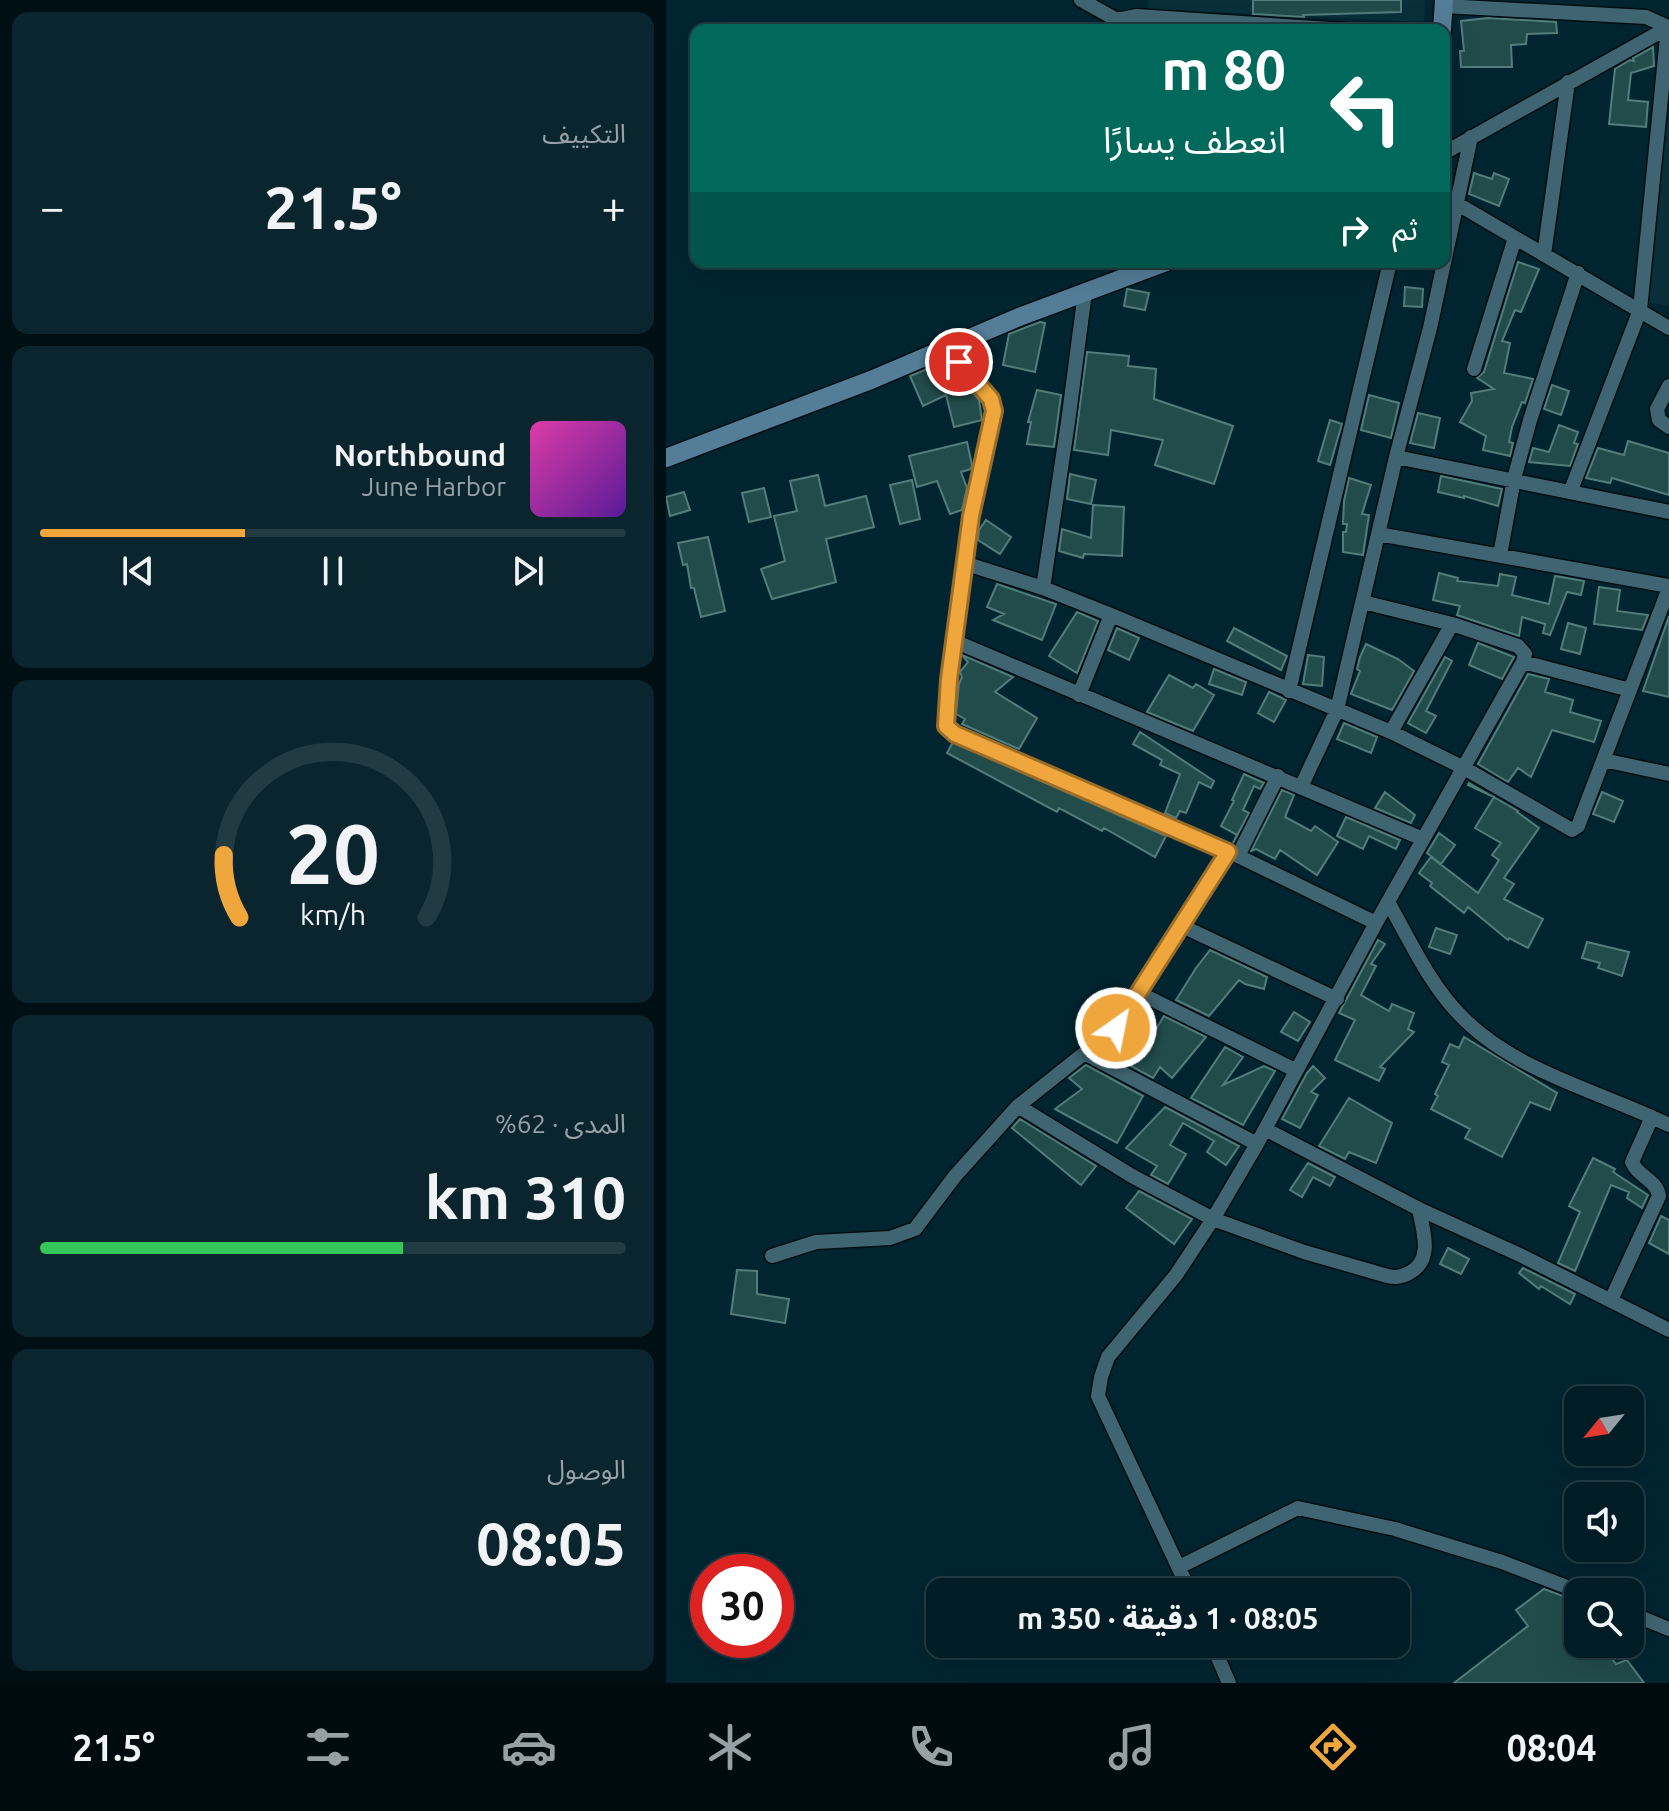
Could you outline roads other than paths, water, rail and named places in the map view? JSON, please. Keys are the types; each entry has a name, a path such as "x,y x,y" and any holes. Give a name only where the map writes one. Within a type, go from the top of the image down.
{"street":[{"path":"1081,0 1116,20 1166,24"},
{"path":"1136,23 1138,0"},
{"path":"1442,24 1444,3 1646,17 1669,27"},
{"path":"1450,149 1669,27"},
{"path":"1571,490 1640,310 1663,117 1669,27"},
{"path":"1544,255 1568,82"},
{"path":"1471,137 1451,199 1669,328"},
{"path":"1474,369 1515,238"},
{"path":"666,458 1150,268"},
{"path":"1289,691 1389,268"},
{"path":"1301,787 1337,710 1396,457 1430,328 1440,268"},
{"path":"1500,555 1514,479 1547,361 1578,273"},
{"path":"1043,588 1085,292"},
{"path":"948,347 991,399 994,411 971,516 945,720 948,729 1233,854 1376,923"},
{"path":"1669,386 1657,409 1659,420 1669,427"},
{"path":"1396,457 1669,512"},
{"path":"967,564 1043,588 1391,732 1464,768 1572,830 1578,826 1669,587 1378,534"},
{"path":"1184,1578 1098,1396 1108,1357 1176,1275 1213,1219 1525,654 1518,646 1452,624 1363,602"},
{"path":"1079,695 1111,615"},
{"path":"1391,732 1452,624"},
{"path":"954,641 1423,839"},
{"path":"1523,662 1630,690"},
{"path":"1603,760 1669,774"},
{"path":"772,1256 816,1242 890,1238 915,1229 955,1176 1018,1106 1116,1028 1233,854 1278,776"},
{"path":"1388,902 1439,990 1464,1020 1495,1045 1546,1072 1669,1125"},
{"path":"1182,926 1337,999"},
{"path":"1139,993 1295,1070"},
{"path":"1086,1054 1257,1144"},
{"path":"1018,1106 1132,1176 1213,1219 1318,1257 1395,1278 1413,1270 1425,1256 1419,1209"},
{"path":"1611,1300 1659,1196 1655,1186 1634,1168 1632,1162 1652,1117"},
{"path":"1265,1129 1419,1209 1669,1330"},
{"path":"1179,1567 1298,1508 1395,1529 1502,1562 1564,1586"},
{"path":"1644,1619 1669,1629"},
{"path":"1218,1658 1229,1683"}]}
